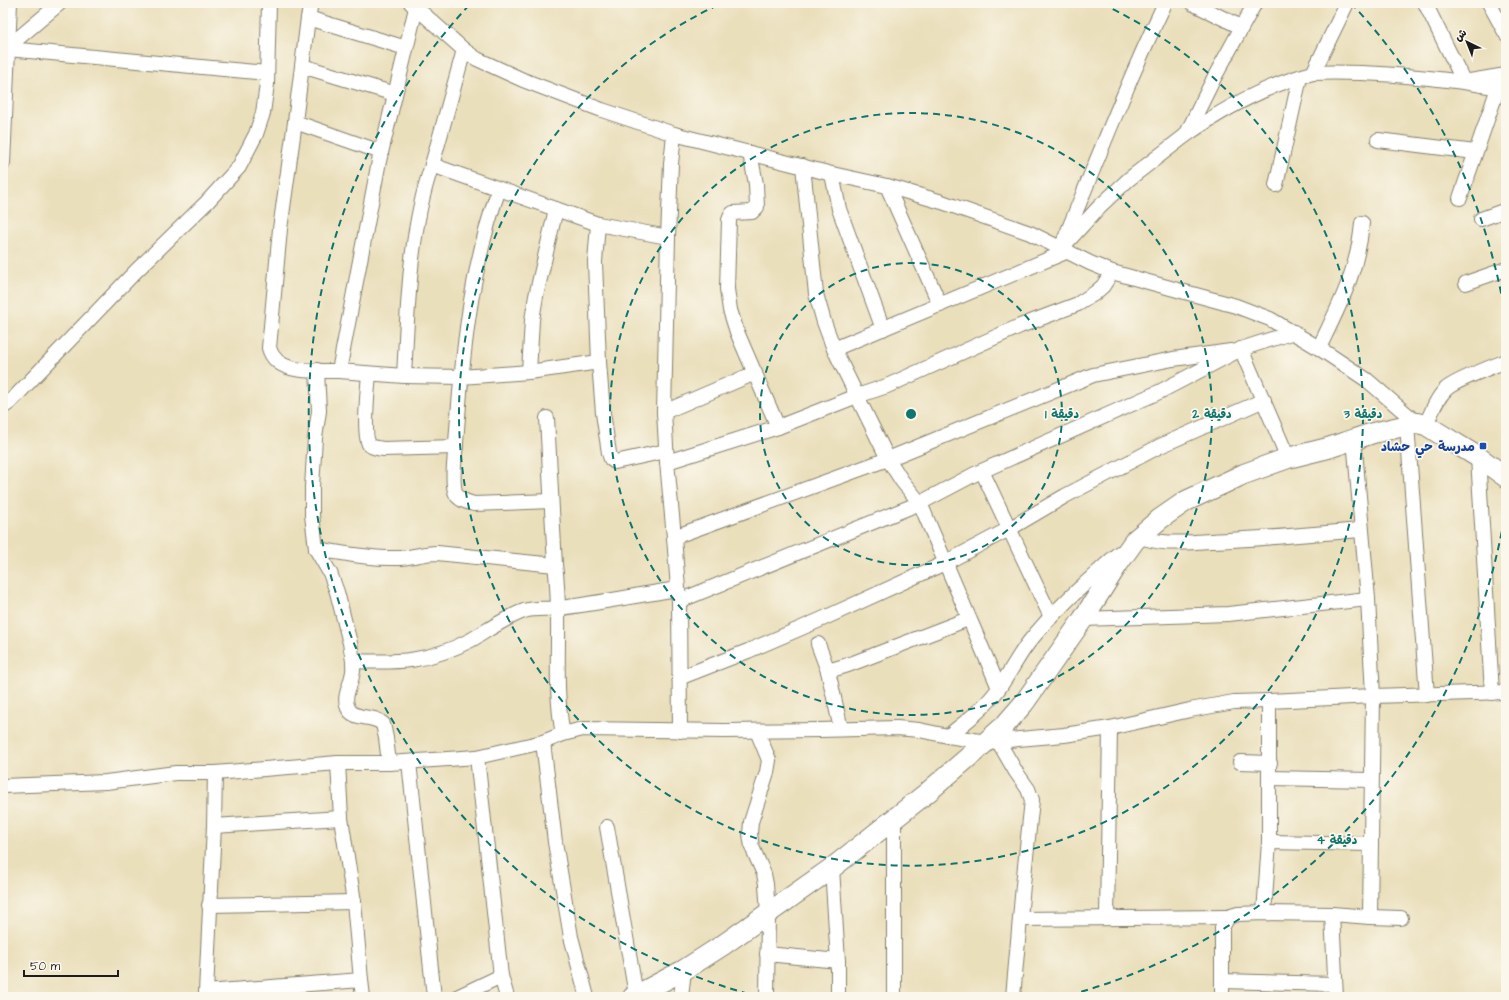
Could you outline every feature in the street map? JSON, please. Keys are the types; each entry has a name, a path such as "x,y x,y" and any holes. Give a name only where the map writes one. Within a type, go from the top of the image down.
{"street":[{"path":"3,163 10,3"},
{"path":"8,47 60,3"},
{"path":"3,407 10,402 136,271 207,202 238,167 256,134 263,113 267,84 269,3"},
{"path":"311,3 280,229 269,348 274,358 282,365 295,369 404,376 461,377 529,372 599,362"},
{"path":"1065,250 1113,120 1165,3"},
{"path":"1192,3 1241,27"},
{"path":"1186,135 1241,27 1255,3"},
{"path":"1276,185 1306,75 1347,3"},
{"path":"1425,3 1464,82"},
{"path":"1489,3 1506,34"},
{"path":"339,371 381,152 406,48 413,5"},
{"path":"413,5 464,50 492,66 523,80 602,110 674,134 832,174 887,186 942,202 1030,233 1090,263 1112,272 1236,306 1270,319 1294,332 1367,380 1417,424 1478,457 1506,477"},
{"path":"308,18 406,48"},
{"path":"8,47 267,72"},
{"path":"404,376 410,284 418,214 464,50"},
{"path":"302,66 395,94"},
{"path":"834,349 1065,250 1100,206 1150,162 1186,135 1218,113 1256,93 1306,75 1340,72 1378,74 1464,82 1502,88 1475,152 1460,198"},
{"path":"1464,82 1506,75"},
{"path":"295,122 381,152"},
{"path":"674,134 671,164 668,237 664,412 666,456 678,595 680,731"},
{"path":"1378,140 1475,152"},
{"path":"750,153 756,184 757,207 752,212 733,214 729,220 727,289 730,310 735,324 778,427"},
{"path":"432,165 598,224 668,237"},
{"path":"802,166 816,294 834,349 888,459 902,481 920,503 999,688"},
{"path":"832,174 839,209 883,329"},
{"path":"887,186 940,304"},
{"path":"499,189 482,242 472,297 461,377 454,487 456,494 460,499 474,504 551,501"},
{"path":"529,372 532,320 556,209"},
{"path":"1481,219 1506,210"},
{"path":"1319,348 1351,277 1360,242 1362,223"},
{"path":"598,224 595,274 599,362 605,430 609,453 615,462 666,456 778,427 857,396 887,386 1020,326 1078,304 1103,286 1112,272"},
{"path":"1466,283 1506,269"},
{"path":"674,537 888,459 1093,375 1173,359 1241,349 1294,332"},
{"path":"1241,349 1288,458"},
{"path":"353,661 390,662 424,658 446,652 525,611 538,608 559,608 678,595 920,503 982,471 1159,392 1241,349"},
{"path":"948,736 973,716 999,688 1030,642 1051,617 1137,538 1160,519 1186,501 1244,474 1288,458 1328,448 1354,439 1417,424 1433,407 1446,389 1456,383 1506,361"},
{"path":"317,370 319,411 315,438 312,508 316,549 330,573 337,592 350,643 354,669 346,697 347,704 351,712 356,715 375,718 383,724 389,763"},
{"path":"664,412 755,373"},
{"path":"369,374 366,428 367,440 369,444 373,447 383,449 456,447"},
{"path":"679,678 748,651 820,620 945,562 1009,530 1065,496 1160,446 1264,400"},
{"path":"547,418 555,565 559,608 559,712 563,734"},
{"path":"1417,424 1427,695"},
{"path":"1354,439 1368,598 1373,696 1370,917"},
{"path":"3,786 106,782 176,773 215,773 338,763 389,763 477,757 543,742 563,734 583,729 757,731 897,728 992,741 1064,735 1110,728 1234,702 1269,702 1373,696 1499,692 1478,457"},
{"path":"982,471 1051,617"},
{"path":"1137,538 1163,543 1238,540 1361,530"},
{"path":"607,826 635,996 684,970 768,914 832,868 992,741 1024,703 1083,619 1118,564 1137,538"},
{"path":"316,549 378,558 409,557 427,553 437,553 555,565"},
{"path":"1083,619 1228,614 1368,598"},
{"path":"828,671 848,665 968,618"},
{"path":"818,644 828,671 842,730"},
{"path":"1264,913 1269,842 1269,702"},
{"path":"1107,918 1110,728"},
{"path":"757,731 769,760 767,772 751,822 750,834 752,847 764,874 766,884 768,914 767,997"},
{"path":"992,741 1028,789 1032,800 1013,997"},
{"path":"543,742 555,842 571,937 587,997"},
{"path":"477,757 501,976 507,997"},
{"path":"409,762 434,997"},
{"path":"1240,762 1270,763"},
{"path":"338,763 341,818 354,902 363,997"},
{"path":"215,773 206,995 361,980"},
{"path":"1270,778 1371,780"},
{"path":"214,826 341,818"},
{"path":"894,819 894,997"},
{"path":"1269,842 1370,844"},
{"path":"832,868 838,961 838,997"},
{"path":"209,905 354,902"},
{"path":"1020,919 1228,917 1238,914 1264,913 1332,914 1401,918"},
{"path":"1222,980 1335,990 1332,914"},
{"path":"1222,997 1222,928 1228,917"},
{"path":"768,954 838,961"},
{"path":"681,997 684,970"},
{"path":"457,997 501,976"}],"place":[{"name":"مدرسة حي حشاد","path":"1483,446"}]}
